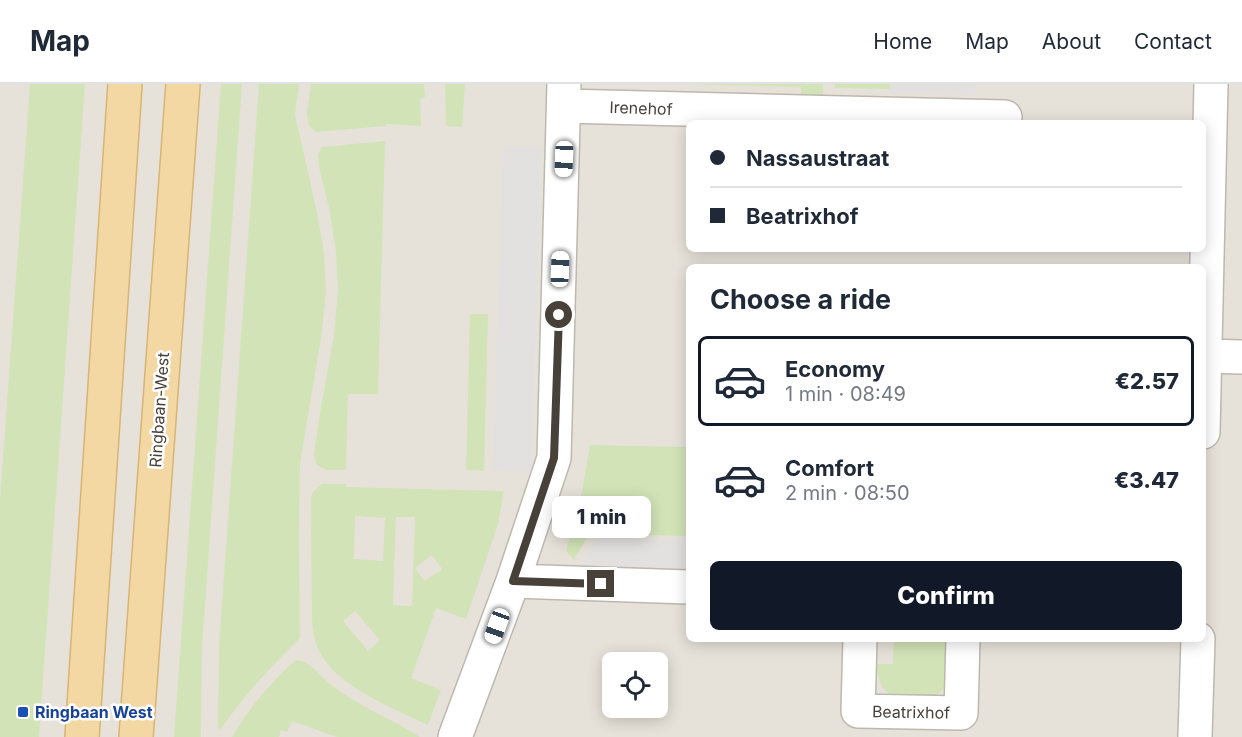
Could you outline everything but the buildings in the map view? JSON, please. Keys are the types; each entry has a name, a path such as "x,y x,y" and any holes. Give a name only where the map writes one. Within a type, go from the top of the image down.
{"main road":[{"path":"82,737 125,84"},
{"name":"Ringbaan-West","path":"136,737 183,84"}],"street":[{"path":"1206,311 1211,84"},
{"path":"455,737 513,581 554,458 564,95"},
{"name":"Irenehof","path":"564,95 1005,117"},
{"path":"1206,356 1242,357"},
{"path":"513,581 686,587"},
{"name":"Beatrixhof","path":"860,642 858,711 961,713 963,642"},
{"path":"1195,737 1197,642"}],"shaded area":[{"path":"0,84 1242,84 1242,737 0,737"},
{"path":"890,84 975,84 975,95 890,94"},
{"path":"503,146 541,147 531,472 493,470"},
{"path":"597,538 686,540 686,575 575,573"}],"green space":[{"path":"30,84 85,84 39,737 0,737 0,500"},
{"path":"221,84 242,84 202,647 201,737 174,737"},
{"path":"259,84 299,84 295,115 317,212 324,252 326,292 321,338 300,463 300,638 258,682 221,729 218,728 219,646"},
{"path":"311,84 424,84 425,97 420,99 421,126 386,124 385,126 316,132 309,126 307,113"},
{"path":"445,84 465,84 462,127 446,126"},
{"path":"687,84 823,84 823,104 801,104 801,87"},
{"path":"835,84 892,84 892,89 835,88"},
{"path":"385,141 378,394 348,394 346,470 327,470 317,465 314,455 334,336 338,289 336,252 318,154 322,147"},
{"path":"470,314 488,314 484,471 466,470"},
{"path":"590,445 686,447 686,536 589,534 574,560 566,551 582,492"},
{"path":"322,484 346,484 346,487 504,491 498,524 466,619 436,608 411,678 441,690 428,725 383,704 352,686 327,664 319,651 312,619 311,497","holes":["355,516 385,518 383,561 354,559","396,517 415,517 412,606 393,605","432,555 442,569 424,581 415,568","355,611 380,640 368,651 343,621"]},
{"path":"894,642 951,642 948,676 945,686 938,694 921,698 903,698 889,693 880,683 876,664 893,664"},
{"path":"296,660 310,665 330,684 351,699 420,737 337,737 292,721 287,732 281,730 279,737 232,737 261,696"}],"place":[{"name":"Ringbaan West","path":"23,712"}],"route":[{"path":"559,315 554,458 513,581 601,584"}]}
